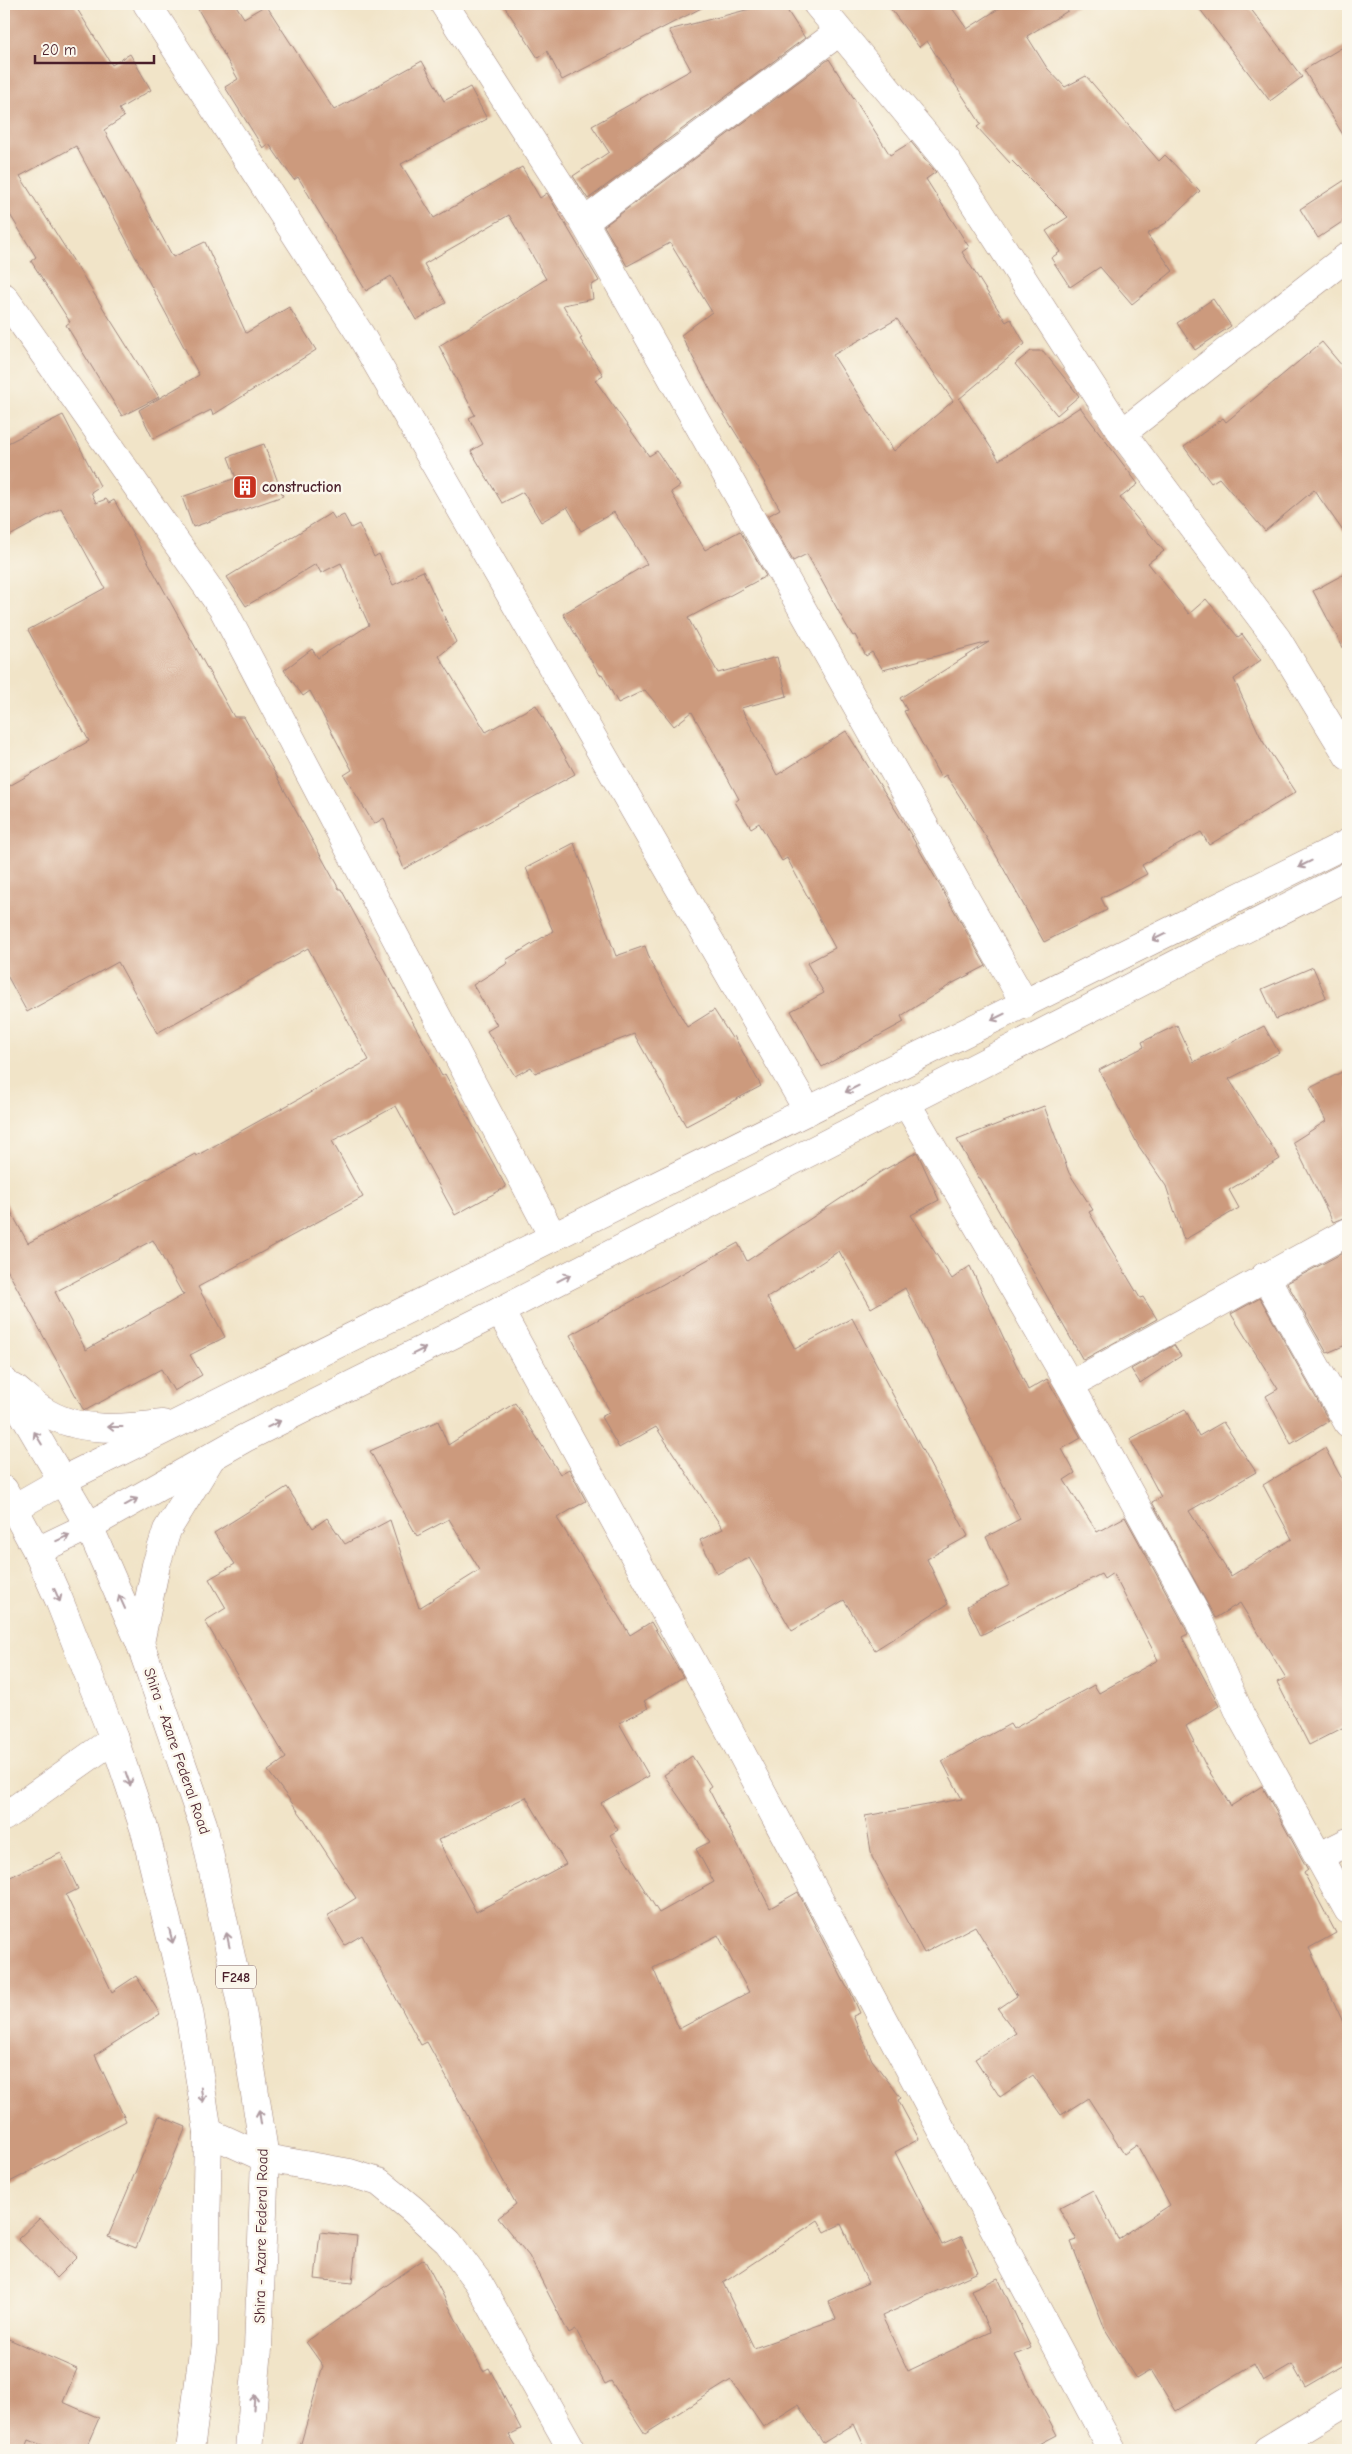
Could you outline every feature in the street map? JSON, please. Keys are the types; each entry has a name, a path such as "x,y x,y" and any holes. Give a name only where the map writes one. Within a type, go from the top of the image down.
{"street":[{"path":"146,4 360,334 808,1111"},
{"path":"444,4 584,222 1025,1004"},
{"path":"817,4 947,161 1122,433 1277,640 1348,756"},
{"path":"584,222 839,32"},
{"path":"1122,433 1348,256"},
{"path":"4,296 223,609 553,1237"},
{"path":"190,2450 204,2344 208,2132 187,2002 145,1831 114,1739 59,1600 9,1499 62,1480 181,1422 1348,843"},
{"path":"36,1551 89,1526 212,1456 907,1104 1348,876"},
{"path":"907,1104 1070,1385 1196,1614 1241,1716 1320,1856 1348,1910"},
{"path":"1070,1385 1348,1232"},
{"path":"1265,1276 1348,1423"},
{"path":"500,1311 710,1694 1112,2450"},
{"path":"4,1380 42,1410 71,1424 92,1427 132,1428 181,1422"},
{"name":"Shira - Azare Federal Road","path":"4,1380 89,1526 140,1643 203,1824 241,2004 265,2158 258,2349 249,2450"},
{"path":"140,1643 156,1565 167,1530 212,1456"},
{"path":"4,1817 114,1739"},
{"path":"1320,1856 1348,1842"},
{"path":"208,2132 265,2158 350,2173 379,2182 448,2242 478,2282 572,2450"},
{"path":"1267,2450 1348,2401"}],"building":[{"path":"4,4 74,4 112,65 130,54 151,90 119,109 124,117 104,130 173,257 205,242 246,333 289,307 316,350 213,415 211,410 153,439 139,410 199,375 76,146 20,176 159,397 122,416 66,325 70,322 31,261 36,257 4,205"},
{"path":"195,4 235,4 244,18 266,5 334,110 422,61 444,101 470,87 487,119 401,164 434,218 522,167 540,198 547,193 599,281 591,285 593,299 563,305 582,338 580,339 603,375 595,380 649,456 657,451 680,486 671,492 705,550 740,531 766,576 688,618 718,673 777,657 787,696 741,708 777,775 846,731 905,825 986,966 953,983 901,1016 904,1022 822,1067 791,1011 824,993 807,963 835,948 787,858 782,861 759,823 751,828 735,802 739,799 692,712 674,726 645,690 618,703 602,674 600,675 563,614 647,564 614,512 581,531 567,507 541,522 523,492 502,503 471,451 483,444 469,418 475,415 439,346 546,279 509,215 424,264 446,303 416,320 391,276 366,291 298,177 294,180 269,144 263,148 225,87 238,79"},
{"path":"503,4 709,4 562,80 547,51 538,58"},
{"path":"769,4 783,4 805,38 588,199 573,176 609,152 592,126 691,70 669,30"},
{"path":"887,4 949,4 967,29 1006,4 1079,4 1027,36 1047,68 1065,87 1086,76 1159,161 1165,155 1200,191 1166,223 1147,234 1173,271 1132,304 1100,267 1070,287 1051,258 1060,252 1046,231 1068,217 1012,161 1010,163 977,127 981,124 927,41 919,47"},
{"path":"1196,4 1247,4 1302,77 1270,101"},
{"path":"1348,44 1348,143 1304,70"},
{"path":"829,59 890,155 911,142 936,172 926,179 969,247 962,252 1006,322 1011,319 1025,344 959,399 999,460 1080,407 1138,484 1120,498 1164,551 1148,563 1189,614 1206,599 1238,637 1242,634 1261,660 1234,679 1262,740 1296,792 1209,845 1201,832 1142,865 1147,874 1101,898 1107,910 1044,942 986,837 946,775 941,778 904,711 907,710 900,698 989,642 883,670 872,652 866,656 855,635 853,636 845,623 807,554 793,561 768,516 780,509 760,472 720,408 681,335 712,312 670,243 627,266 604,226","holes":["897,319 953,401 894,451 833,355"]},
{"path":"1348,178 1348,218 1318,238 1300,209"},
{"path":"1213,299 1231,326 1195,350 1177,323"},
{"path":"1322,342 1348,373 1348,538 1314,490 1265,531 1219,478 1211,483 1184,447 1223,418 1226,422"},
{"path":"1031,351 1043,351 1079,396 1057,415 1015,364"},
{"path":"63,415 100,486 91,492 96,503 106,499 109,503 114,500 234,717 244,717 339,889 341,889 442,1076 445,1074 506,1187 455,1215 396,1106 332,1141 363,1197 198,1287 225,1337 190,1355 202,1375 174,1391 161,1369 86,1410 83,1409 4,1264 4,1199 28,1243 195,1154 196,1156 369,1060 308,948 157,1033 118,962 27,1012 4,970 4,789 89,741 28,630 105,588 61,508 4,539 4,445","holes":["153,1240 183,1295 185,1294 86,1350 55,1292"]},
{"name":"construction","path":"264,444 283,496 193,527 182,497 236,478 228,457"},
{"path":"331,513 335,519 344,515 351,528 359,524 374,557 379,554 393,585 423,571 456,642 439,656 486,732 536,705 575,774 404,869 384,818 374,824 344,775 352,770 310,691 303,696 284,670 312,649 318,658 369,625 341,563 321,573 316,564 246,606 227,577"},
{"path":"1348,572 1348,657 1313,591"},
{"path":"574,843 616,956 645,946 652,965 687,1027 714,1010 732,1038 734,1036 761,1086 686,1126 634,1034 535,1073 531,1067 515,1076 487,1031 497,1025 473,985 508,963 506,960 553,931 526,868"},
{"path":"1313,967 1326,997 1276,1019 1262,989"},
{"path":"1177,1025 1194,1062 1264,1026 1279,1053 1229,1079 1280,1159 1229,1190 1239,1208 1184,1240 1166,1186 1138,1145 1099,1070 1144,1047 1142,1042"},
{"path":"1348,1069 1348,1216 1333,1222 1293,1142 1326,1121 1310,1088"},
{"path":"1044,1106 1069,1173 1093,1210 1089,1212 1140,1298 1143,1297 1157,1319 1083,1360 957,1140"},
{"path":"917,1152 939,1200 911,1215 952,1279 970,1266 1028,1390 1047,1379 1081,1438 1062,1449 1075,1473 1064,1480 1097,1532 1125,1517 1182,1621 1188,1634 1182,1637 1219,1706 1186,1726 1207,1768 1231,1806 1262,1786 1308,1870 1304,1873 1336,1933 1309,1948 1348,2033 1348,2362 1305,2387 1292,2364 1263,2381 1254,2364 1176,2411 1151,2370 1136,2379 1105,2329 1071,2242 1077,2240 1059,2208 1093,2190 1118,2239 1170,2205 1137,2145 1124,2154 1088,2098 1061,2115 1033,2075 1000,2097 975,2059 1016,2033 998,2009 1017,1996 975,1926 924,1953 872,1857 865,1816 962,1799 942,1761 1010,1724 1013,1729 1094,1685 1099,1693 1158,1660 1113,1573 1104,1579 1101,1574 981,1635 967,1606 1010,1585 986,1537 1020,1519 905,1288 871,1308 839,1251 767,1298 795,1349 852,1318 968,1536 927,1559 948,1604 875,1650 844,1600 792,1631 749,1558 717,1574 700,1540 723,1529 656,1427 619,1448 601,1417 610,1412 570,1335 738,1243 747,1261 882,1171"},
{"path":"1348,1250 1348,1344 1327,1353 1287,1283"},
{"path":"1260,1298 1329,1421 1291,1444 1266,1396 1278,1389 1231,1314"},
{"path":"1174,1345 1181,1356 1140,1383 1131,1369"},
{"path":"515,1403 560,1474 569,1469 586,1501 557,1518 630,1635 651,1622 683,1677 644,1701 648,1708 619,1723 649,1776 601,1803 618,1830 610,1835 659,1913 714,1882 696,1849 710,1842 664,1775 692,1756 711,1786 708,1788 770,1908 798,1892 850,1991 860,2013 853,2016 872,2060 901,2098 898,2100 919,2139 895,2152 942,2245 962,2236 978,2272 882,2316 908,2371 990,2332 971,2290 998,2278 1031,2348 1015,2355 1057,2435 1028,2450 866,2450 854,2424 823,2443 798,2405 763,2427 731,2380 645,2434 611,2381 605,2384 576,2330 569,2334 529,2256 498,2218 516,2204 427,2042 421,2045 362,1935 345,1945 327,1916 356,1898 304,1819 268,1771 286,1758 205,1621 226,1608 209,1579 235,1564 214,1533 287,1487 313,1528 327,1518 345,1544 390,1520 419,1608 480,1570 449,1519 417,1536 370,1451 438,1421 448,1445","holes":["526,1797 566,1864 476,1912 438,1840","718,1935 749,1992 679,2029 653,1968","818,2220 825,2232 841,2224 868,2283 828,2301 836,2319 754,2348 723,2283"]},
{"path":"1185,1409 1199,1436 1223,1422 1256,1472 1189,1511 1231,1576 1292,1539 1263,1485 1325,1448 1348,1490 1348,1725 1309,1745 1277,1682 1286,1678 1240,1603 1215,1618 1152,1502 1161,1497 1130,1439"},
{"path":"61,1853 78,1889 66,1895 112,1992 136,1976 160,2014 95,2055 126,2121 4,2185 4,1880"},
{"path":"159,2116 186,2127 136,2248 108,2237"},
{"path":"40,2218 77,2257 56,2278 18,2239"},
{"path":"320,2232 357,2236 352,2283 315,2279"},
{"path":"424,2259 483,2371 489,2368 521,2429 509,2435 518,2450 299,2450 323,2366 306,2342"},
{"path":"4,2337 77,2369 63,2402 99,2418 85,2450 54,2450 29,2440 25,2450 4,2450"}],"place":[{"name":"construction","path":"245,487"}]}
